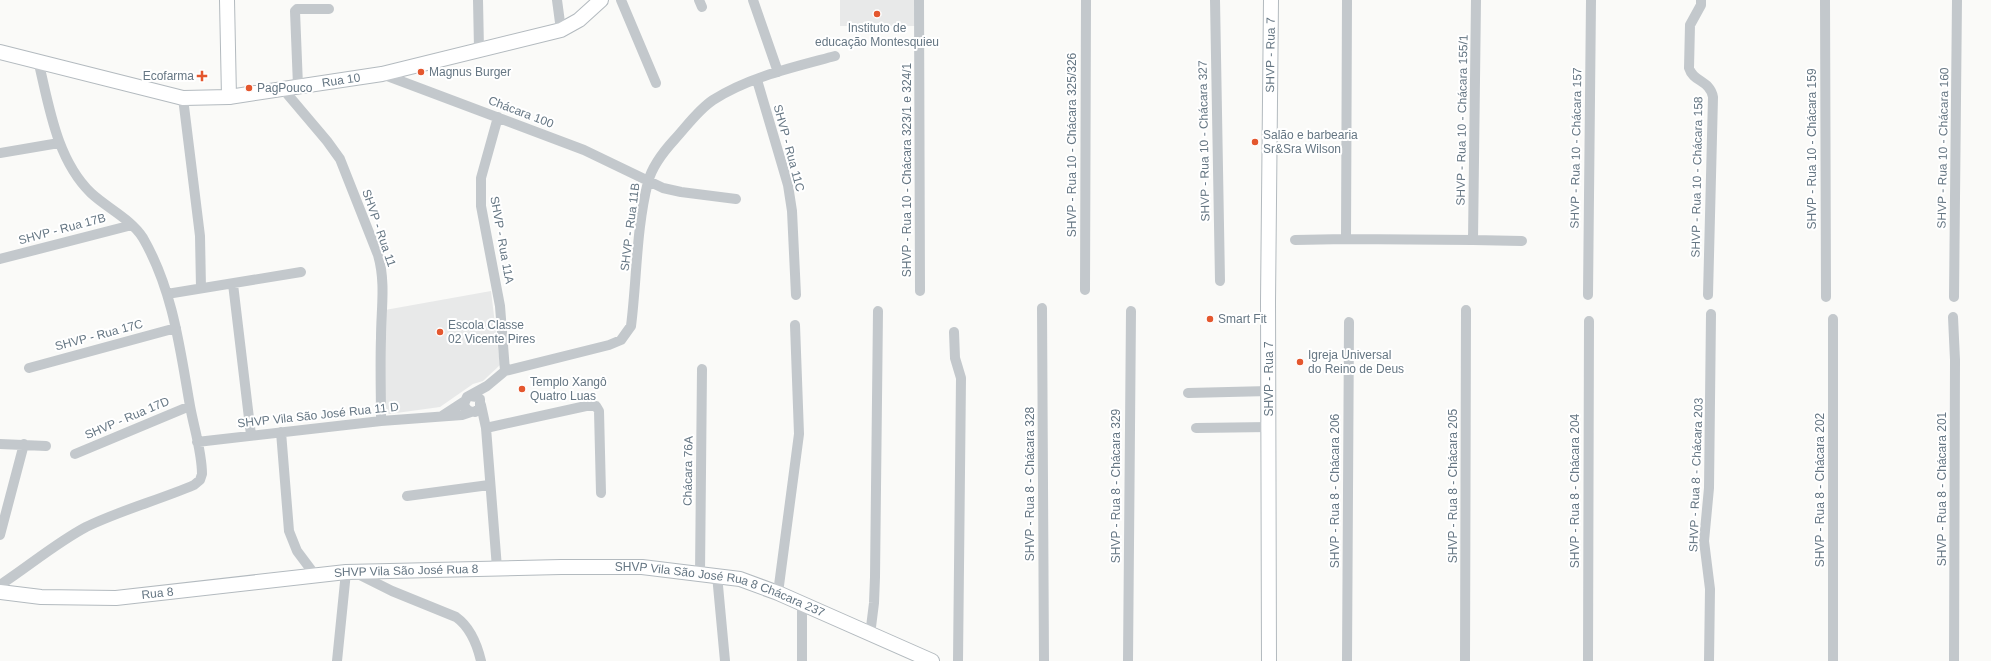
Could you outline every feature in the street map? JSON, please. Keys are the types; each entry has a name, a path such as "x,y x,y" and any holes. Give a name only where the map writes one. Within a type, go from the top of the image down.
{"street":[{"path":"228,0 229,97"},
{"path":"478,0 479,49"},
{"path":"557,0 561,30"},
{"name":"Rua 10","path":"0,52 38,60 183,98 229,97 382,74 561,30 579,20 601,0"},
{"path":"621,0 656,84"},
{"path":"753,0 778,72"},
{"name":"SHVP - Rua 10 - Chácara 323/1 e 324/1","path":"919,0 920,291"},
{"name":"SHVP - Rua 10 - Chácara 325/326","path":"1085,290 1086,0"},
{"name":"SHVP - Rua 10 - Chácara 327","path":"1215,0 1220,281"},
{"name":"SHVP - Rua 7","path":"1269,661 1269,392 1272,0"},
{"path":"1346,239 1347,0"},
{"name":"SHVP - Rua 10 - Chácara 155/1","path":"1473,240 1476,0"},
{"name":"SHVP - Rua 10 - Chácara 157","path":"1588,296 1591,0"},
{"name":"SHVP - Rua 10 - Chácara 158","path":"1701,0 1690,25 1689,68 1691,74 1712,90 1713,97 1708,296"},
{"name":"SHVP - Rua 10 - Chácara 159","path":"1825,0 1826,297"},
{"name":"SHVP - Rua 10 - Chácara 160","path":"1954,296 1957,0"},
{"path":"298,86 295,11 297,9 329,9"},
{"name":"SHVP - Rua 11B","path":"442,416 487,386 505,371 609,346 621,340 631,326 639,234 648,181 653,168 701,109 713,100 778,72 835,56"},
{"path":"0,585 60,543 86,528 122,512 197,484 202,474 176,328 167,294 142,238 132,225 92,194 78,179 59,143 38,60"},
{"name":"Chácara 100","path":"382,74 584,150 663,188 736,199"},
{"name":"SHVP - Rua 11C","path":"757,80 788,185 792,211 796,295"},
{"name":"SHVP - Rua 11","path":"283,89 327,141 340,160 378,255 384,288 380,337 381,421"},
{"path":"183,98 197,205 201,288"},
{"name":"SHVP - Rua 11A","path":"498,117 484,164 480,189 481,206 500,306 505,371"},
{"path":"0,154 59,143"},
{"name":"SHVP - Rua 17B","path":"0,259 132,225"},
{"path":"1295,240 1346,239 1522,241"},
{"path":"167,294 301,272"},
{"path":"233,284 251,435"},
{"name":"SHVP - Rua 8 - Chácara 328","path":"1042,308 1044,661"},
{"name":"SHVP - Rua 8 - Chácara 205","path":"1465,661 1466,310"},
{"path":"870,635 876,577 878,311"},
{"name":"SHVP - Rua 8 - Chácara 329","path":"1128,661 1131,311"},
{"name":"SHVP - Rua 8 - Chácara 203","path":"1709,661 1710,589 1704,541 1709,488 1711,314"},
{"name":"SHVP - Rua 8 - Chácara 201","path":"1953,317 1955,360 1954,661"},
{"name":"SHVP - Rua 8 - Chácara 202","path":"1833,319 1833,661"},
{"name":"SHVP - Rua 8 - Chácara 204","path":"1588,661 1589,321"},
{"name":"SHVP - Rua 8 - Chácara 206","path":"1347,661 1348,322"},
{"path":"778,593 799,434 796,325"},
{"name":"SHVP - Rua 17C","path":"28,368 176,328"},
{"path":"954,332 955,358 961,378 958,661"},
{"name":"Chácara 76A","path":"700,574 702,369"},
{"path":"477,408 487,386"},
{"path":"1188,393 1269,392"},
{"path":"477,408 465,408 467,398 477,397 477,408 485,426 497,568"},
{"path":"485,426 595,405 599,411 601,493"},
{"name":"SHVP - Rua 17D","path":"75,454 190,406"},
{"name":"SHVP Vila São José Rua 11 D","path":"197,442 381,421 462,415 477,408"},
{"path":"1196,428 1269,427"},
{"path":"280,432 289,531 297,551 315,574"},
{"path":"0,444 46,446"},
{"path":"0,535 24,444"},
{"path":"407,496 489,485"},
{"name":"SHVP Vila São José Rua 8 Chácara 237","path":"497,568 642,568 717,575 740,579 778,593 802,605 932,661"},
{"name":"SHVP Vila São José Rua 8","path":"315,574 497,568"},
{"path":"337,661 351,572 392,591 450,614 463,622 471,634 481,661"},
{"name":"Rua 8","path":"0,592 41,597 116,598 315,574"},
{"path":"717,575 725,661"},
{"path":"802,605 802,661"}],"shaded area":[{"name":"Instituto de educação Montesquieu","path":"840,0 915,0 915,26 840,26"},
{"name":"Escola Classe 02 Vicente Pires","path":"491,291 500,365 483,381 473,384 440,407 389,414 385,410 385,310"}],"place":[{"name":"Instituto de educação Montesquieu","path":"877,14"},
{"name":"Magnus Burger","path":"421,72"},
{"name":"Ecofarma","path":"202,76"},
{"name":"PagPouco","path":"249,88"},
{"name":"Salão e barbearia Sr&Sra Wilson","path":"1255,142"},
{"name":"Smart Fit","path":"1210,319"},
{"name":"Escola Classe 02 Vicente Pires","path":"440,332"},
{"name":"Igreja Universal do Reino de Deus","path":"1300,362"},
{"name":"Templo Xangô Quatro Luas","path":"522,389"}]}
